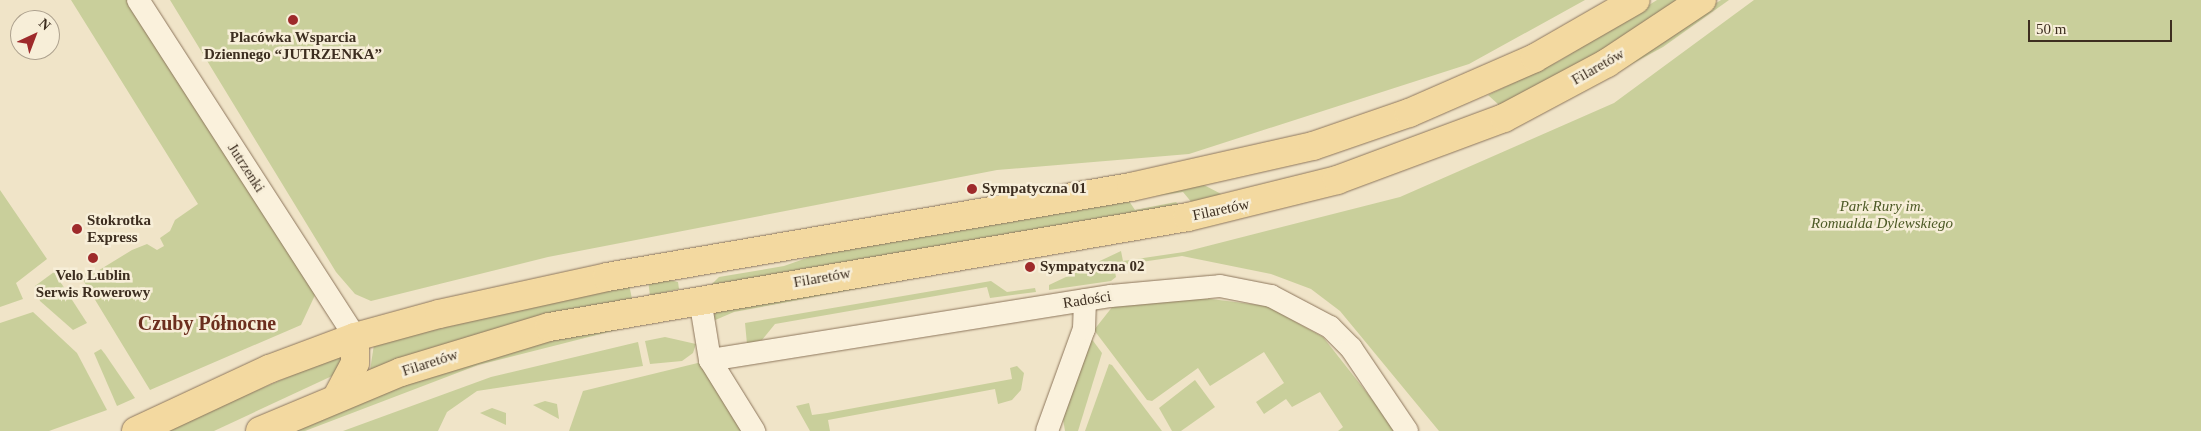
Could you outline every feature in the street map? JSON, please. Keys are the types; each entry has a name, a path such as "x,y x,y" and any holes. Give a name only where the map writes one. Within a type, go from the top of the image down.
{"main road":[{"path":"136,431 270,369 355,337 524,294 1205,172 1320,143 1475,85 1564,44 1636,0"},
{"name":"Filaretów","path":"260,431 338,395 514,336 700,299 1236,208 1364,171 1504,118 1607,63 1702,0"},
{"path":"696,262 700,299"},
{"path":"338,395 355,363 355,337"}],"street":[{"name":"Jutrzenki","path":"138,0 355,337"},
{"name":"Radości","path":"710,360 1085,300 1220,286 1271,296 1330,327 1351,348 1407,431"},
{"path":"700,299 710,360 754,431"},
{"path":"1047,431 1086,323 1085,300"}],"green space":[{"path":"71,0 127,0 316,293 301,325 150,390 83,280 132,250 147,244 157,250 164,246 160,238 170,231 175,220 198,204"},
{"path":"170,0 1585,0 1469,64 1189,154 997,170 548,257 371,301 355,294 336,272"},
{"path":"1657,0 1684,0 1569,73 1499,105 1488,95 1559,61"},
{"path":"1721,0 1729,0 1663,47 1536,116"},
{"name":"Park Rury im. Romualda Dylewskiego","path":"1754,0 2201,0 2201,431 1439,431 1340,311 1311,289 1271,274 1182,256 1114,266 1116,277 1111,281 1049,290 1049,285 1121,251 1123,261 1184,252 1400,197 1614,103"},
{"path":"1202,184 1225,196 1193,204 1183,192 1141,198"},
{"path":"0,190 47,259 16,283 23,299 0,307"},
{"path":"1127,198 1135,210 1176,202 1180,206 711,285 719,277 784,266 824,252"},
{"path":"54,272 87,323 73,330 40,301 35,286"},
{"path":"926,276 734,312 713,321 715,311 892,278"},
{"path":"664,279 678,282 679,289 650,296 648,280"},
{"path":"991,281 1007,292 1035,288 1036,292 990,298 987,287 775,324 762,340 747,344 745,323"},
{"path":"629,284 632,299 370,371 374,344"},
{"path":"1203,298 1267,306 1323,337 1397,431 1338,431 1343,427 1320,392 1292,407 1286,399 1264,414 1256,402 1284,383 1264,352 1210,386 1198,368 1152,401 1147,400 1094,330 1113,306"},
{"path":"33,312 77,353 107,410 49,431 0,431 0,323"},
{"path":"636,325 478,365 305,431 285,431 411,380 578,332"},
{"path":"665,337 696,344 693,353 682,361 650,364 645,341"},
{"path":"1091,338 1102,353 1078,431 1065,431 1063,419"},
{"path":"638,342 643,366 477,391 447,412 438,431 343,431 491,377"},
{"path":"101,349 135,398 117,406 94,353"},
{"path":"344,353 348,358 332,376 214,431 162,431"},
{"path":"710,360 755,431 569,431 583,391"},
{"path":"1109,364 1112,365 1162,431 1085,431"},
{"path":"1017,366 1024,373 1021,390 1012,400 998,404 995,389 828,420 830,431 810,431 796,406 809,403 812,415 827,413 1012,379 1010,368"},
{"path":"1195,380 1215,407 1181,431 1172,431 1159,408"},
{"path":"545,401 557,404 559,419 533,405"},
{"path":"492,408 506,413 506,425 480,413"}],"place":[{"name":"Placówka Wsparcia Dziennego “JUTRZENKA”","path":"293,20"},
{"name":"Sympatyczna 01","path":"972,189"},
{"name":"Stokrotka Express","path":"77,229"},
{"name":"Velo Lublin Serwis Rowerowy","path":"93,258"},
{"name":"Sympatyczna 02","path":"1030,267"}],"district":[{"name":"Czuby Północne","path":"207,323"}]}
